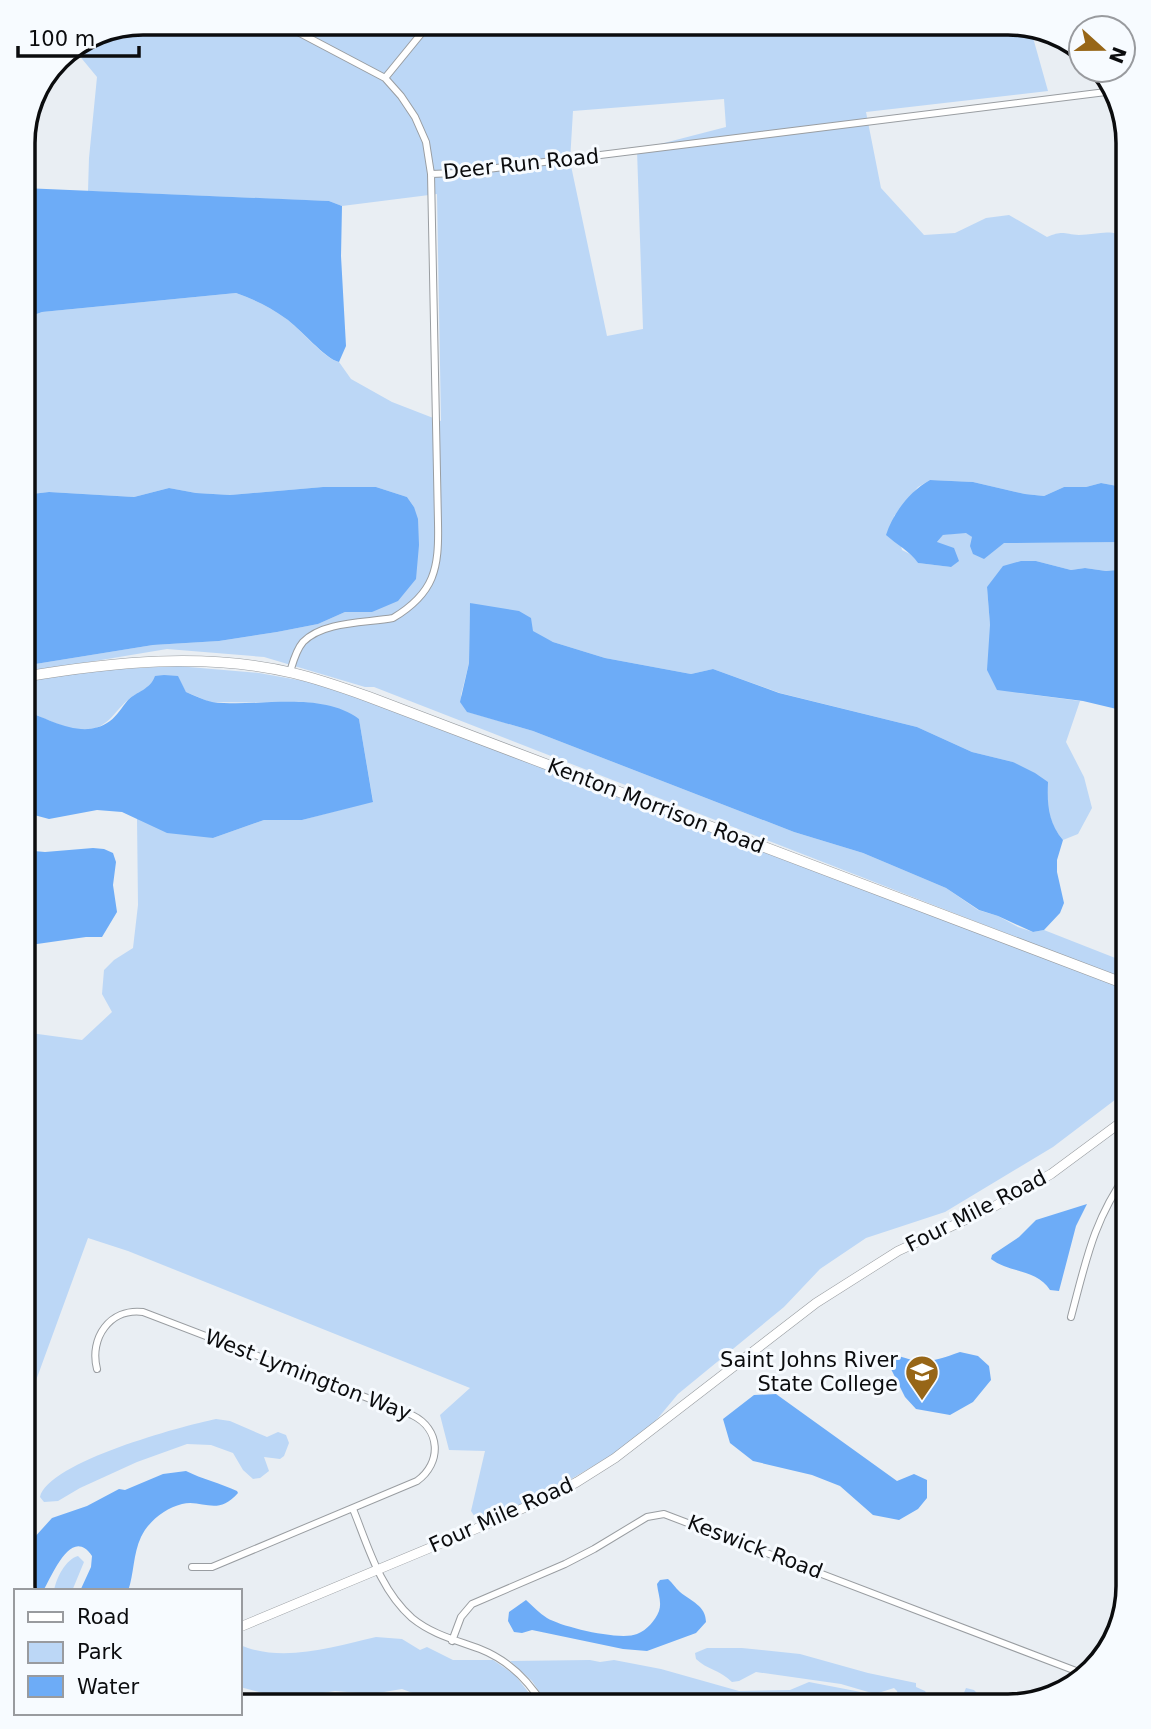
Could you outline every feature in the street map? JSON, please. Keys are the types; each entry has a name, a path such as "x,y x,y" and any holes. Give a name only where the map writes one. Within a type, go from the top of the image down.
{"main road":[{"name":"Kenton Morrison Road","path":"35,675 130,662 175,661 290,672 382,702 1116,980"},
{"name":"Four Mile Road","path":"242,1626 485,1525 577,1482 636,1442 819,1300 898,1251 995,1206 1051,1174 1116,1126"}],"street":[{"path":"303,35 385,78 415,117 426,142 431,174"},
{"path":"385,78 420,35"},
{"name":"Deer Run Road","path":"290,672 302,643 315,633 328,627 393,618 418,600 431,582 437,566 439,543 431,174 482,170 1104,92"},
{"path":"1071,1317 1093,1236 1102,1213 1116,1191"},
{"name":"West Lymington Way","path":"97,1369 96,1347 105,1326 127,1311 144,1312 419,1418 427,1425 435,1439 435,1455 430,1470 417,1482 353,1508"},
{"path":"192,1567 212,1567 353,1508 378,1570 392,1595 411,1617 452,1641 481,1649 507,1663 536,1694"},
{"name":"Keswick Road","path":"452,1641 461,1617 472,1604 565,1564 647,1517 664,1514 673,1515 1075,1671"}],"green space":[{"path":"143,35 1015,35 1033,38 1048,91 866,112 881,188 924,235 955,233 986,218 1009,215 1047,237 1060,233 1116,234 1116,486 1101,483 1086,487 1064,487 1044,496 973,482 930,480 918,487 894,516 902,550 914,556 918,563 951,567 937,542 943,535 966,532 972,537 1004,543 1116,542 1116,570 1071,570 1036,561 987,587 990,625 1019,693 1080,701 1066,742 1084,777 1092,808 1078,834 1063,840 1050,817 1047,791 1013,762 972,752 917,727 780,693 713,669 691,674 605,658 553,642 470,603 469,663 461,695 468,712 533,731 794,832 863,853 946,888 978,910 998,916 1018,927 1033,932 1044,930 1116,958 1116,976 374,687 365,687 264,657 167,649 35,671 35,664 153,645 219,641 318,624 345,612 372,612 414,507 407,497 376,487 323,487 230,495 169,488 134,497 35,494 35,315 236,293 285,318 326,355 339,362 351,379 392,402 441,421 437,194 342,206 329,201 88,191 97,77 80,56 102,43","holes":["724,99 726,127 637,150 643,329 607,336 570,161 573,111"]},
{"path":"177,666 259,673 315,683 1116,984 1116,1099 1053,1147 945,1212 866,1238 820,1269 784,1307 678,1394 653,1424 612,1455 549,1492 479,1523 471,1511 485,1451 449,1450 440,1415 470,1388 128,1251 88,1238 35,1383 35,1034 82,1040 112,1012 102,994 104,970 133,948 138,905 137,818 213,838 264,820 302,820 373,801 359,719 310,703 210,702 186,692 177,676 154,684 133,696 106,722 94,729 78,730 35,715 35,679 81,671"},
{"path":"216,1419 230,1421 267,1437 278,1432 286,1435 289,1443 284,1456 280,1459 264,1457 269,1471 260,1478 253,1479 243,1470 233,1453 211,1445 187,1444 137,1462 58,1501 44,1502 40,1497 48,1484 90,1459 175,1429"},
{"path":"78,1556 84,1562 73,1589 55,1589 62,1570"},
{"path":"376,1637 402,1639 420,1650 427,1647 453,1660 493,1660 515,1675 530,1694 415,1694 402,1689 372,1694 335,1691 316,1694 272,1694 242,1688 242,1646 273,1653 326,1649"},
{"path":"707,1648 742,1648 800,1654 916,1683 916,1687 927,1694 898,1694 894,1688 875,1694 841,1684 756,1672 732,1682 696,1659 695,1653"},
{"path":"614,1660 661,1669 739,1691 790,1690 809,1682 866,1693 541,1694 532,1681 510,1661"},
{"path":"966,1688 978,1694 963,1694"}],"water":[{"path":"35,189 329,201 342,206 341,256 346,346 339,362 333,360 279,314 236,293 35,315"},
{"path":"930,480 973,482 1044,496 1064,487 1086,487 1101,483 1116,486 1116,542 1004,543 984,559 973,554 970,546 972,537 966,533 943,535 937,542 954,548 959,561 951,567 918,563 886,535 903,503"},
{"path":"323,487 376,487 407,497 418,519 416,579 398,601 372,612 345,612 318,624 219,641 153,645 35,664 35,494 134,497 169,488 230,495"},
{"path":"1021,561 1036,561 1071,570 1116,570 1116,709 1083,701 997,690 987,670 990,625 987,587 1003,566"},
{"path":"470,603 519,611 531,618 533,631 553,642 605,658 691,674 713,669 779,693 917,727 972,752 1013,762 1035,773 1048,782 1050,812 1054,826 1063,840 1057,860 1064,903 1060,913 1044,930 1033,932 979,910 946,888 863,853 794,832 533,731 467,712 460,702 469,663"},
{"path":"155,676 178,676 186,692 212,702 307,702 343,710 359,719 373,802 302,820 264,820 213,838 167,833 122,812 97,810 49,819 35,815 35,714 78,729 100,727 113,719 128,700 147,687"},
{"path":"93,848 113,853 116,862 113,885 117,912 102,937 35,944 35,851"},
{"path":"1087,1204 1076,1226 1059,1291 1050,1290 1038,1278 991,1259 992,1255 1019,1237 1036,1220"},
{"path":"960,1352 978,1356 989,1366 991,1380 973,1402 950,1415 916,1409 905,1397 888,1363 891,1353 926,1361"},
{"path":"776,1394 897,1481 914,1474 927,1480 927,1498 918,1509 899,1520 873,1515 840,1486 812,1475 753,1461 730,1443 723,1419 754,1395"},
{"path":"186,1471 238,1493 217,1506 182,1504 158,1516 144,1531 138,1544 128,1589 81,1589 91,1567 92,1556 84,1548 77,1546 63,1557 44,1589 35,1589 35,1537 52,1518 87,1506 119,1489 125,1490 163,1474"},
{"path":"668,1579 701,1608 706,1622 696,1633 647,1651 623,1649 532,1630 514,1632 508,1621 509,1612 526,1600 547,1618 565,1625 618,1636 637,1634 647,1628 657,1615 660,1604 657,1584 660,1580"}],"place":[{"name":"Saint Johns River State College","path":"922,1402"}]}
